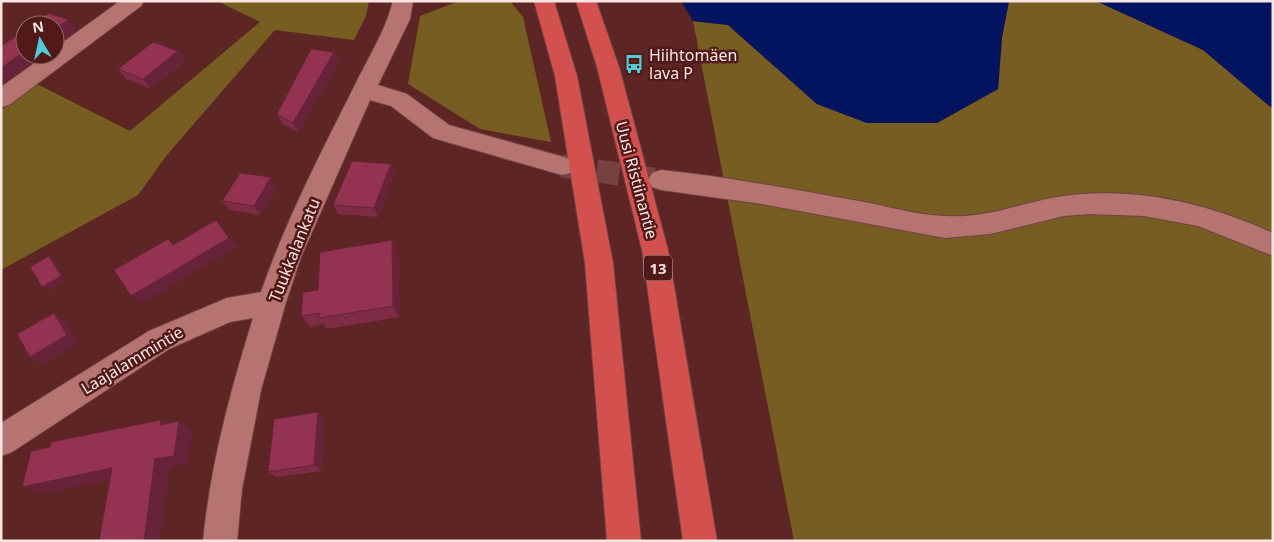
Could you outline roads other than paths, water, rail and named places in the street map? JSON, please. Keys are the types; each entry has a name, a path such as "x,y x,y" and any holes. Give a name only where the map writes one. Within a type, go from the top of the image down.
{"highway":[{"path":"544,1 566,76 600,263 624,541"},
{"name":"Uusi Ristiinantie","path":"586,1 608,67 655,250 700,541"}],"street":[{"path":"1,99 134,1"},
{"name":"Tuukkalankatu","path":"220,541 225,489 243,408 272,302 287,257 399,19 403,1"},
{"path":"363,92 380,93 399,100 441,132 562,166"},
{"path":"661,180 714,185 945,227 987,224 1063,206 1111,202 1162,208 1214,220 1273,245"},
{"name":"Laajalammintie","path":"1,441 159,340 227,310 272,302"}],"tunnel":[{"path":"562,166 660,180"}],"place":[{"name":"Hiihtomäen lava P","path":"634,64"}]}
